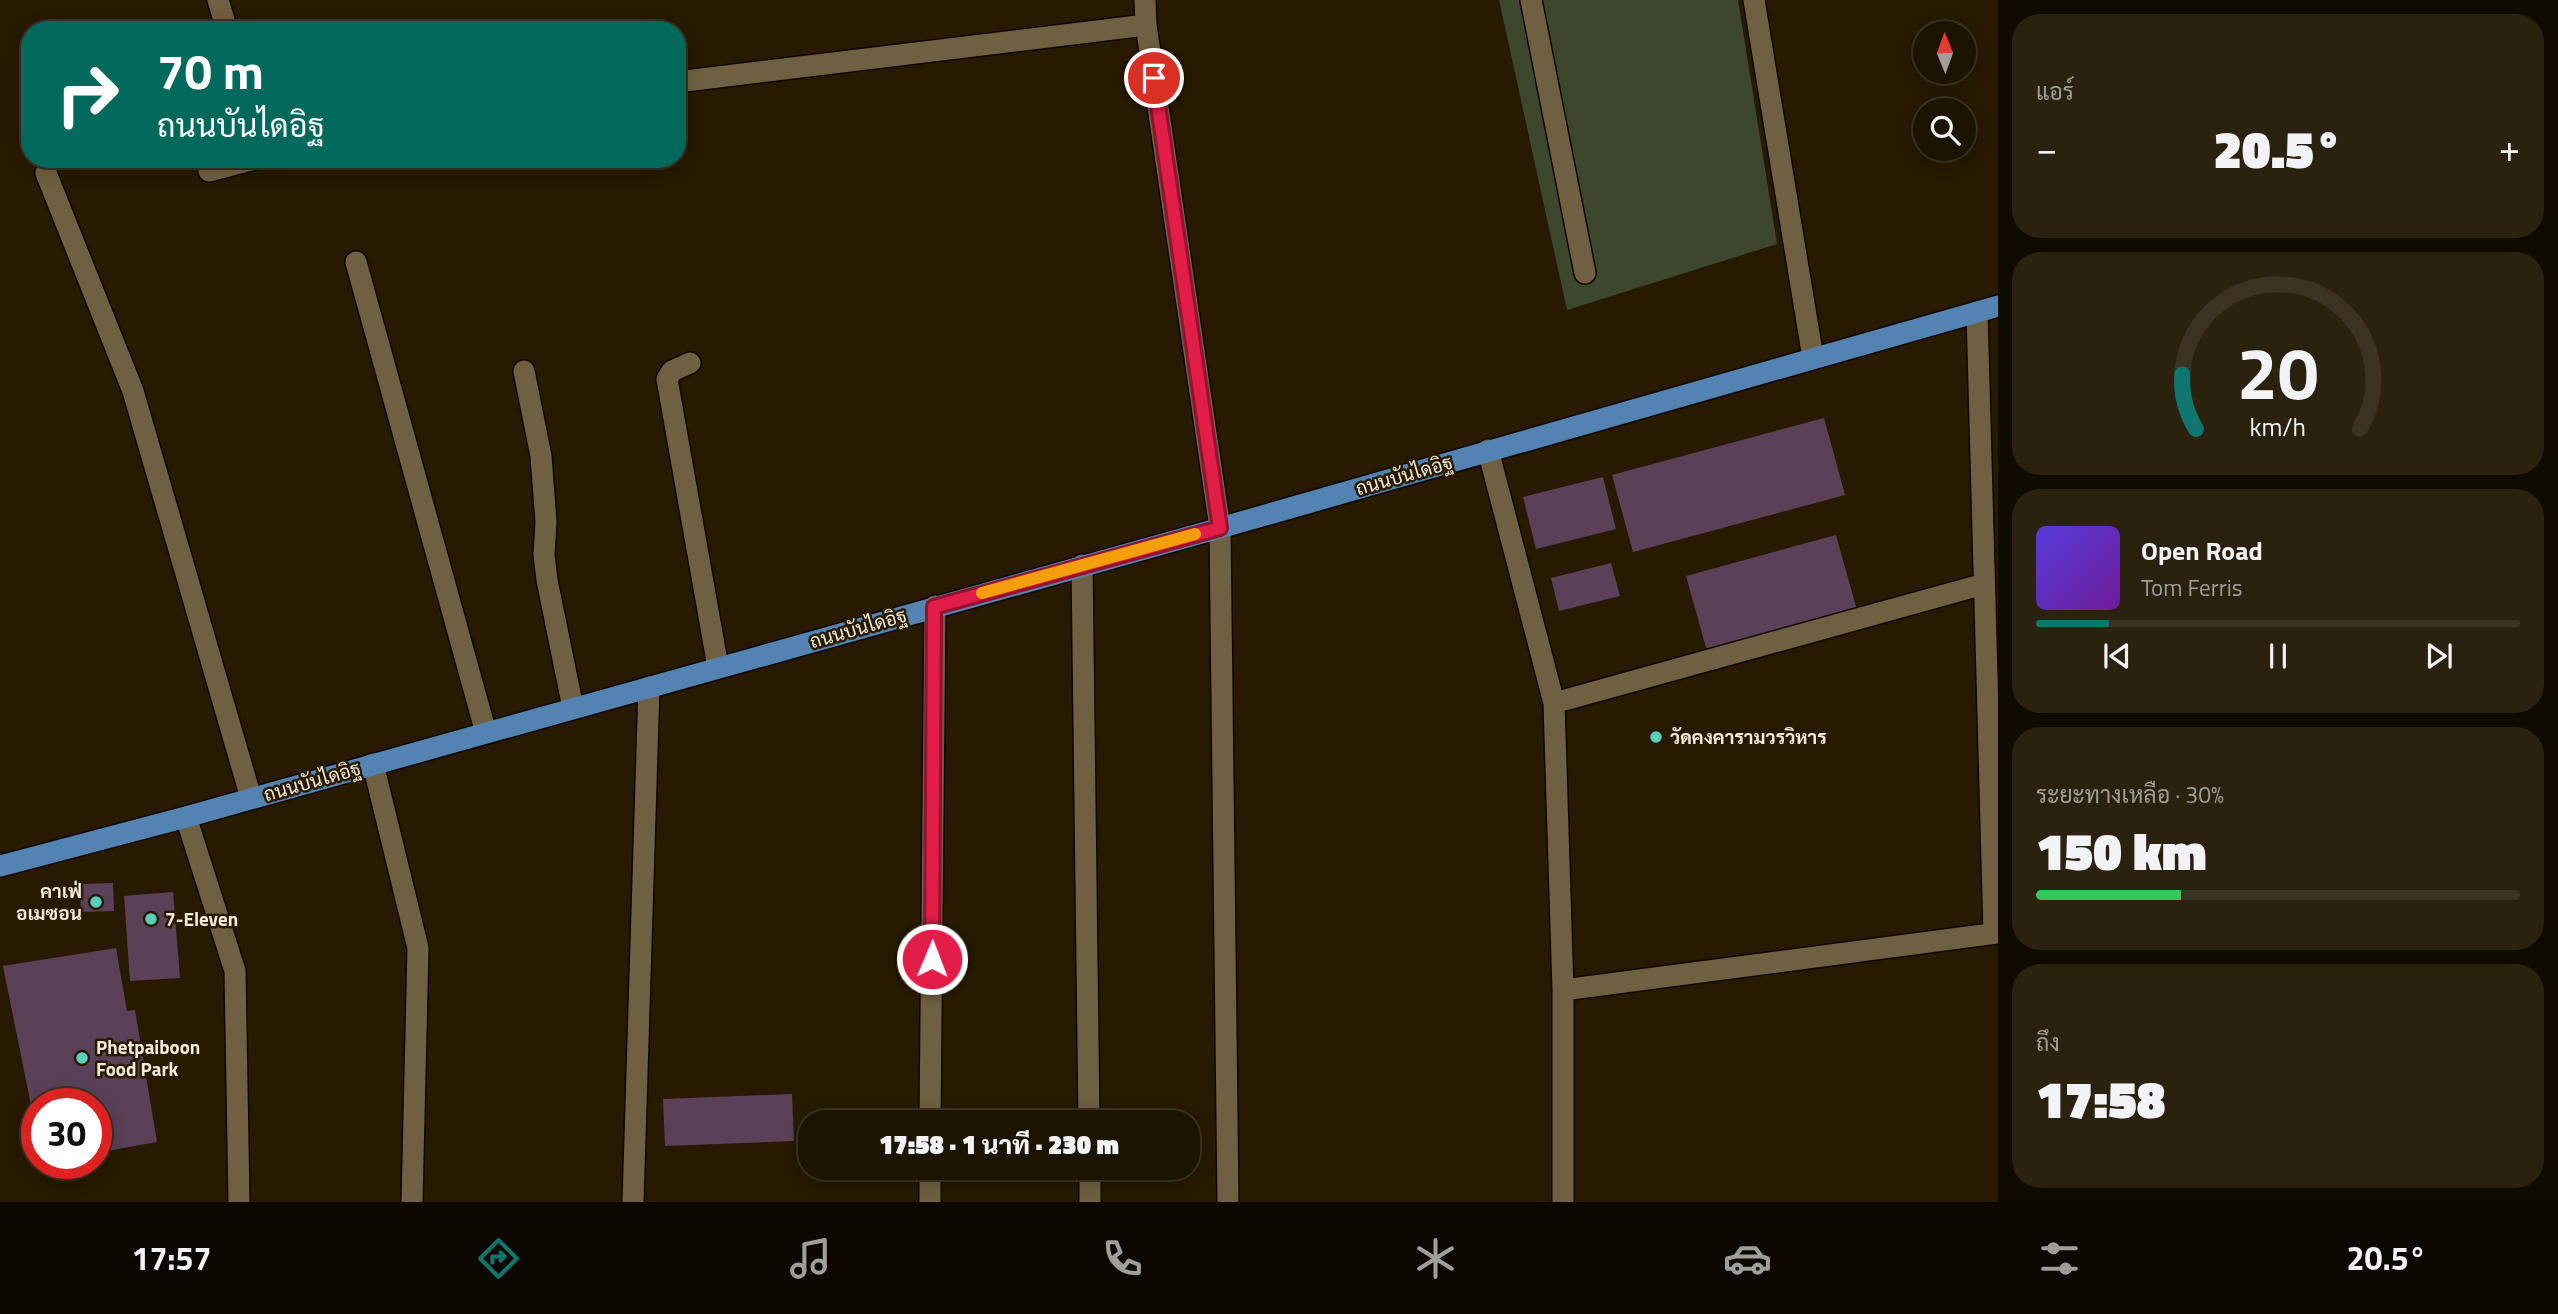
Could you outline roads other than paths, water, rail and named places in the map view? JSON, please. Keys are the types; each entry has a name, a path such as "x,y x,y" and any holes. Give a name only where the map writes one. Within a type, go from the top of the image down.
{"main road":[{"name":"ถนนบันไดอิฐ","path":"0,866 251,799 1220,528 1998,306"}],"street":[{"path":"218,0 224,21"},
{"path":"1145,0 1146,25 1220,528 1228,1202"},
{"path":"1531,0 1585,273"},
{"path":"1754,0 1813,358"},
{"path":"686,81 1146,25"},
{"path":"208,171 220,168"},
{"path":"47,173 133,391 251,799"},
{"path":"356,262 486,733"},
{"path":"1563,990 1996,933 1977,312"},
{"path":"690,363 672,371 667,379 718,667"},
{"path":"524,371 541,456 547,522 544,555 573,708"},
{"path":"1488,450 1554,703 1563,990 1563,1202"},
{"path":"1082,565 1089,1110"},
{"path":"1554,703 1984,584"},
{"path":"930,1110 934,607"},
{"path":"633,1202 649,687"},
{"path":"373,764 418,948 412,1202"},
{"path":"186,817 235,971 239,1202"},
{"path":"930,1180 930,1202"},
{"path":"1090,1180 1090,1202"}],"place":[{"name":"วัดคงคารามวรวิหาร","path":"1656,737"},
{"name":"คาเฟ่ อเมซอน","path":"96,902"},
{"name":"7-Eleven","path":"151,919"},
{"name":"Phetpaiboon Food Park","path":"82,1058"}]}
